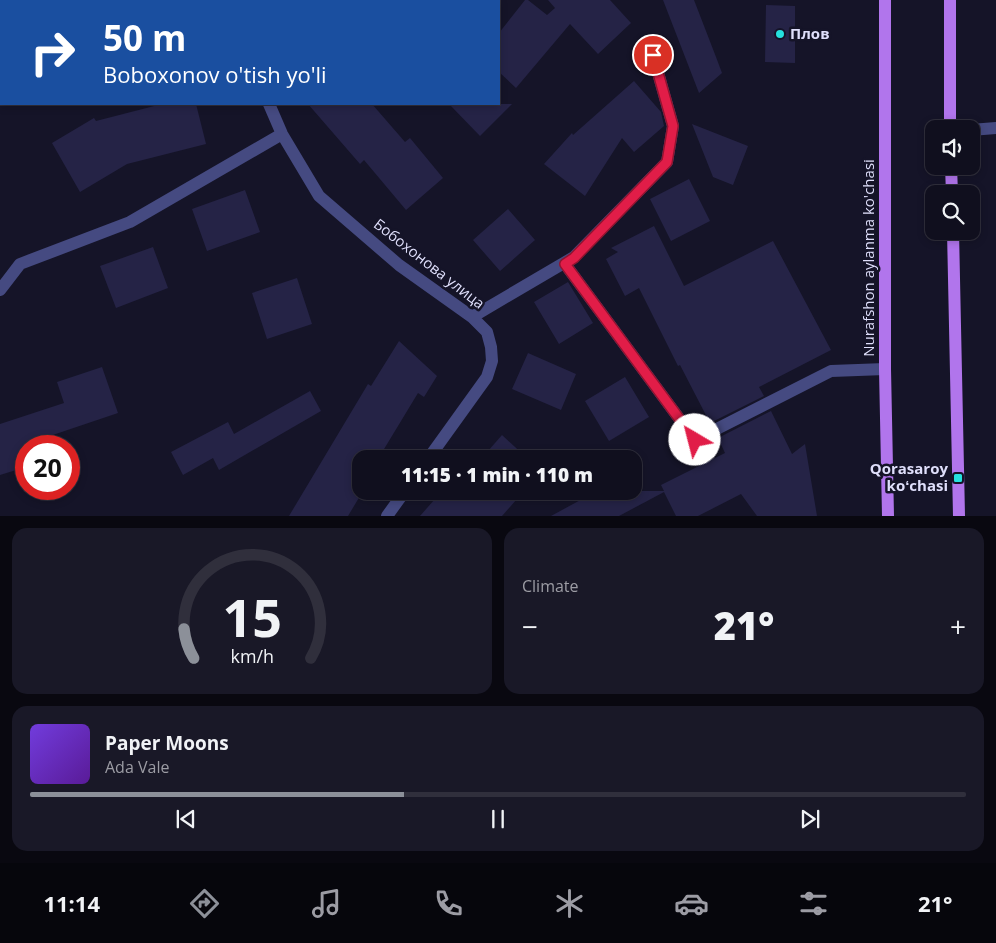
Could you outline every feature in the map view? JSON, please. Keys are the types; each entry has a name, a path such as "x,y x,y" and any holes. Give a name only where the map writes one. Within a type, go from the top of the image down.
{"main road":[{"name":"Nurafshon aylanma ko'chasi","path":"885,0 885,369 888,516"},
{"path":"950,0 950,120"},
{"path":"953,240 959,516"}],"street":[{"path":"472,317 574,258 667,162 673,126 653,55"},
{"name":"Бобохонова улица","path":"269,105 282,134 319,196 399,265 472,317 487,332 492,361 487,377 434,450"},
{"path":"980,129 996,128"},
{"path":"0,290 20,264 130,222 282,134"},
{"path":"565,264 695,440 831,372 885,369"},
{"path":"387,516 399,500"}],"building":[{"path":"525,0 528,0 547,15 555,8 548,0 610,0 631,23 598,54 570,24 516,88 500,73 500,32"},
{"path":"663,0 694,0 722,73 699,93"},
{"path":"766,5 795,6 795,63 765,62"},
{"path":"634,81 661,112 664,126 634,152 622,138 585,196 544,164 572,133 573,135"},
{"path":"512,104 480,136 450,105"},
{"path":"158,105 196,105 206,144 127,164 80,192 52,143 94,118 96,121"},
{"path":"309,105 373,105 405,142 410,138 443,178 406,210 364,160 360,164"},
{"path":"692,124 748,146 733,185 713,177"},
{"path":"689,179 710,221 671,241 650,199"},
{"path":"245,190 260,232 207,251 192,209"},
{"path":"508,209 535,240 500,271 473,240"},
{"path":"654,226 684,286 773,241 831,350 759,387 764,396 710,423 680,365 678,366 639,288 625,296 606,259 618,252 611,248"},
{"path":"153,247 168,288 116,308 100,266"},
{"path":"297,278 312,324 267,339 252,293"},
{"path":"568,282 593,323 559,344 534,302"},
{"path":"399,341 437,376 424,397 418,393 383,450 352,450 352,500 358,500 348,516 289,516 368,384 371,386"},
{"path":"528,353 576,374 561,410 512,389"},
{"path":"102,367 118,413 53,435 15,435 15,470 0,475 0,424 64,403 57,382"},
{"path":"625,377 649,417 609,441 585,401"},
{"path":"310,391 321,411 219,470 213,458 183,475 171,452 228,422 234,434"},
{"path":"771,411 792,454 805,444 817,516 757,516 741,494 698,516 676,516 664,492 619,516 551,516 580,500 642,500 642,491 664,491 661,485 725,453 718,438"},
{"path":"502,435 518,450 489,450"},
{"path":"434,500 516,500 502,516 420,516"}],"place":[{"name":"Плов","path":"780,34"},
{"name":"Qorasaroy koʻchasi","path":"958,478"}],"route":[{"path":"653,55 673,126 667,162 574,258 565,264 695,440"}]}
